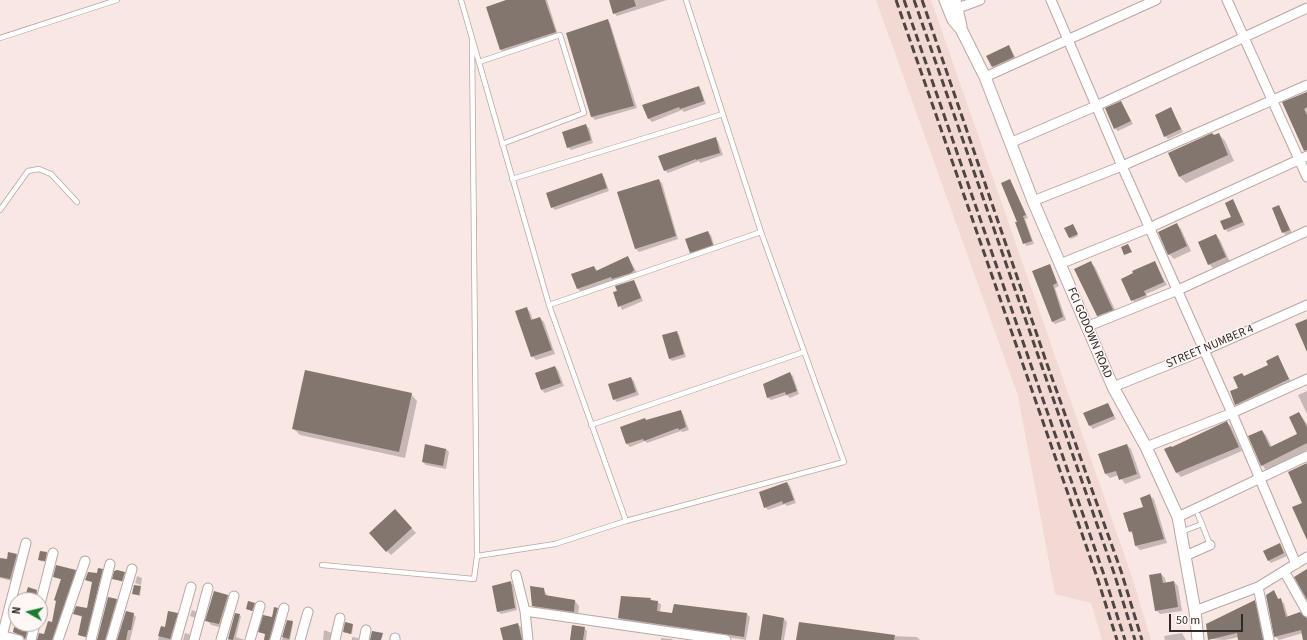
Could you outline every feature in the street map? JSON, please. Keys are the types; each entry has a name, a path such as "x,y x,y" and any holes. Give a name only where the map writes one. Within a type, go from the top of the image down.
{"street":[{"name":"FCI GODOWN ROAD","path":"945,0 953,20 961,29 985,77 1033,201 1112,387 1146,447 1178,517 1195,611 1198,640"},
{"path":"957,4 980,0"},
{"path":"1051,0 1149,228 1232,413 1296,564"},
{"path":"985,77 1156,0"},
{"path":"1227,0 1243,38 1273,100 1303,157 1307,177"},
{"name":"FCI GODOWN ROAD","path":"957,4 961,29"},
{"path":"1010,144 1096,106 1307,8"},
{"path":"1033,201 1122,166 1307,85"},
{"path":"1060,264 1149,228 1303,157"},
{"path":"1086,328 1178,290 1307,231"},
{"name":"STREET NUMBER 4","path":"1112,387 1204,350 1307,305"},
{"path":"1146,447 1232,413 1307,379"},
{"path":"1178,517 1307,456"},
{"path":"19,640 1,637 26,543"},
{"path":"1185,556 1210,545"},
{"path":"43,592 53,552"},
{"path":"1195,611 1258,587 1307,557"},
{"path":"58,640 85,561"},
{"path":"91,640 110,564"},
{"path":"111,640 132,569"},
{"path":"1284,571 1307,612"},
{"path":"516,575 525,611 528,640"},
{"path":"176,640 191,587"},
{"path":"1258,587 1269,640"},
{"path":"194,640 208,588"},
{"path":"221,640 234,596"},
{"path":"250,640 260,606"},
{"path":"275,640 284,608"},
{"path":"525,611 726,640"},
{"path":"300,640 308,612"},
{"path":"335,640 340,618"},
{"path":"364,640 366,630"}],"lane":[{"path":"0,38 118,0"},
{"path":"462,0 549,305 626,521"},
{"path":"477,556 555,544 626,521 844,462 761,232 686,0"},
{"path":"479,62 560,35 584,113 502,144"},
{"path":"322,565 474,579 477,556 472,38"},
{"path":"512,179 723,114"},
{"path":"0,210 28,171 40,169 52,174 77,202"},
{"path":"549,305 761,232"},
{"path":"591,425 804,352"},
{"path":"1198,516 1210,545"},
{"path":"1181,532 1202,524"}],"shaded area":[{"path":"876,0 931,0 1132,577 1151,640 1102,640 1091,603 1055,594 1018,396"}],"building":[{"path":"506,0 545,0 556,32 500,50 486,7"},
{"path":"609,0 634,0 636,6 613,14"},
{"path":"608,19 634,106 591,117 566,33"},
{"path":"1009,45 1014,57 992,67 986,56"},
{"path":"699,86 704,101 680,109 679,107 648,119 642,105"},
{"path":"1307,92 1307,107 1304,109 1307,115 1307,150 1304,151 1282,102"},
{"path":"1121,101 1131,121 1114,129 1105,108"},
{"path":"1171,107 1181,129 1164,137 1155,115"},
{"path":"586,124 591,140 567,148 562,132"},
{"path":"1212,133 1214,135 1219,133 1228,155 1179,177 1168,153"},
{"path":"716,137 720,153 696,159 664,171 658,156"},
{"path":"602,173 607,188 551,208 546,193"},
{"path":"659,179 676,236 635,249 617,192"},
{"path":"1010,179 1026,215 1023,216 1032,241 1023,244 1015,222 1017,222 1001,183"},
{"path":"1233,199 1243,222 1224,230 1220,221 1231,217 1225,203"},
{"path":"1279,205 1290,230 1282,233 1272,208"},
{"path":"1177,223 1187,246 1168,255 1158,232"},
{"path":"1073,224 1078,234 1069,238 1064,228"},
{"path":"708,231 713,245 690,253 685,239"},
{"path":"1216,234 1226,257 1208,265 1198,242"},
{"path":"1128,244 1132,252 1124,255 1121,247"},
{"path":"628,256 634,270 631,273 612,279 611,277 577,289 571,274 594,266 596,271"},
{"path":"1091,261 1113,310 1097,316 1074,269"},
{"path":"1155,261 1164,282 1144,291 1146,295 1131,301 1121,279 1133,273 1132,271"},
{"path":"1050,264 1057,283 1053,285 1063,317 1052,322 1032,271"},
{"path":"634,280 641,298 618,307 613,292 617,291 615,286"},
{"path":"527,307 531,320 540,317 552,350 531,357 515,311"},
{"path":"1307,319 1307,352 1295,324"},
{"path":"677,331 684,354 669,359 662,335"},
{"path":"1278,355 1289,379 1235,405 1230,391 1238,388 1233,377 1242,373 1244,376 1268,365 1266,361"},
{"path":"555,366 561,383 541,390 535,373"},
{"path":"305,370 412,393 399,452 292,429"},
{"path":"790,372 797,391 786,395 785,392 767,398 763,384"},
{"path":"631,377 636,392 613,400 608,384"},
{"path":"1108,403 1114,416 1089,426 1083,413"},
{"path":"681,410 686,427 679,430 678,428 644,441 643,439 626,444 620,427 645,418 646,420"},
{"path":"1299,412 1307,427 1307,443 1261,466 1248,436 1262,430 1270,447 1297,434 1289,417"},
{"path":"1227,421 1239,447 1176,473 1164,449 1171,446 1172,447"},
{"path":"425,444 446,449 443,466 422,462"},
{"path":"1127,444 1137,474 1119,480 1116,471 1105,474 1098,454"},
{"path":"1307,463 1307,540 1292,507 1302,503 1288,472"},
{"path":"787,482 794,500 783,504 782,501 764,508 759,492"},
{"path":"1150,494 1164,539 1135,546 1132,531 1129,532 1123,513 1143,507 1140,498"},
{"path":"395,509 412,528 386,552 369,533"},
{"path":"1280,543 1284,553 1268,561 1263,551"},
{"path":"40,551 47,552 45,561 38,560"},
{"path":"8,552 17,554 10,579 0,577 0,558 7,559"},
{"path":"56,565 76,570 52,640 37,640 39,633 44,634 45,632 48,632 48,621 52,622 56,601 54,600 61,579 53,577"},
{"path":"98,568 103,569 86,637 78,635 82,616 73,614 76,606 87,608 92,582 85,580 88,572 97,573"},
{"path":"1307,569 1307,600 1294,577"},
{"path":"117,570 125,572 122,581 112,579 114,571"},
{"path":"1161,573 1163,583 1174,581 1178,607 1155,611 1149,575"},
{"path":"511,581 515,608 497,612 492,586"},
{"path":"134,585 141,586 139,595 132,594"},
{"path":"530,586 544,588 545,595 575,600 574,612 532,606"},
{"path":"28,587 37,590 37,592 26,592"},
{"path":"1274,590 1278,599 1281,598 1286,617 1300,612 1307,618 1307,640 1303,640 1301,630 1274,637 1266,595"},
{"path":"214,591 228,595 219,624 205,621"},
{"path":"621,596 651,598 650,600 658,601 657,611 672,613 674,604 747,613 744,637 618,618"},
{"path":"108,597 117,599 105,640 97,640"},
{"path":"1255,600 1263,640 1238,640 1237,633 1208,640 1206,624"},
{"path":"248,601 255,603 252,611 246,609"},
{"path":"274,607 278,608 269,640 264,640 265,634 258,632 263,615 272,617"},
{"path":"126,611 134,613 131,630 128,630 126,640 117,640"},
{"path":"168,611 178,613 170,639 158,636 161,626 165,627"},
{"path":"235,613 240,614 233,640 228,639"},
{"path":"763,614 784,618 781,640 759,640"},
{"path":"287,620 293,621 289,639 282,637"},
{"path":"345,622 353,624 351,634 343,632"},
{"path":"799,622 895,635 894,640 796,640"},
{"path":"518,623 522,640 503,640 500,628"},
{"path":"572,625 585,627 583,640 570,640"},
{"path":"372,631 383,633 381,640 370,640"},
{"path":"13,632 27,632 25,640 23,636"}],"railway":[{"path":"896,0 1097,577 1117,640"},
{"path":"904,0 1104,575 1125,640"},
{"path":"914,0 1114,573 1135,640"},
{"path":"922,0 1047,364 1121,571 1142,640"}]}
